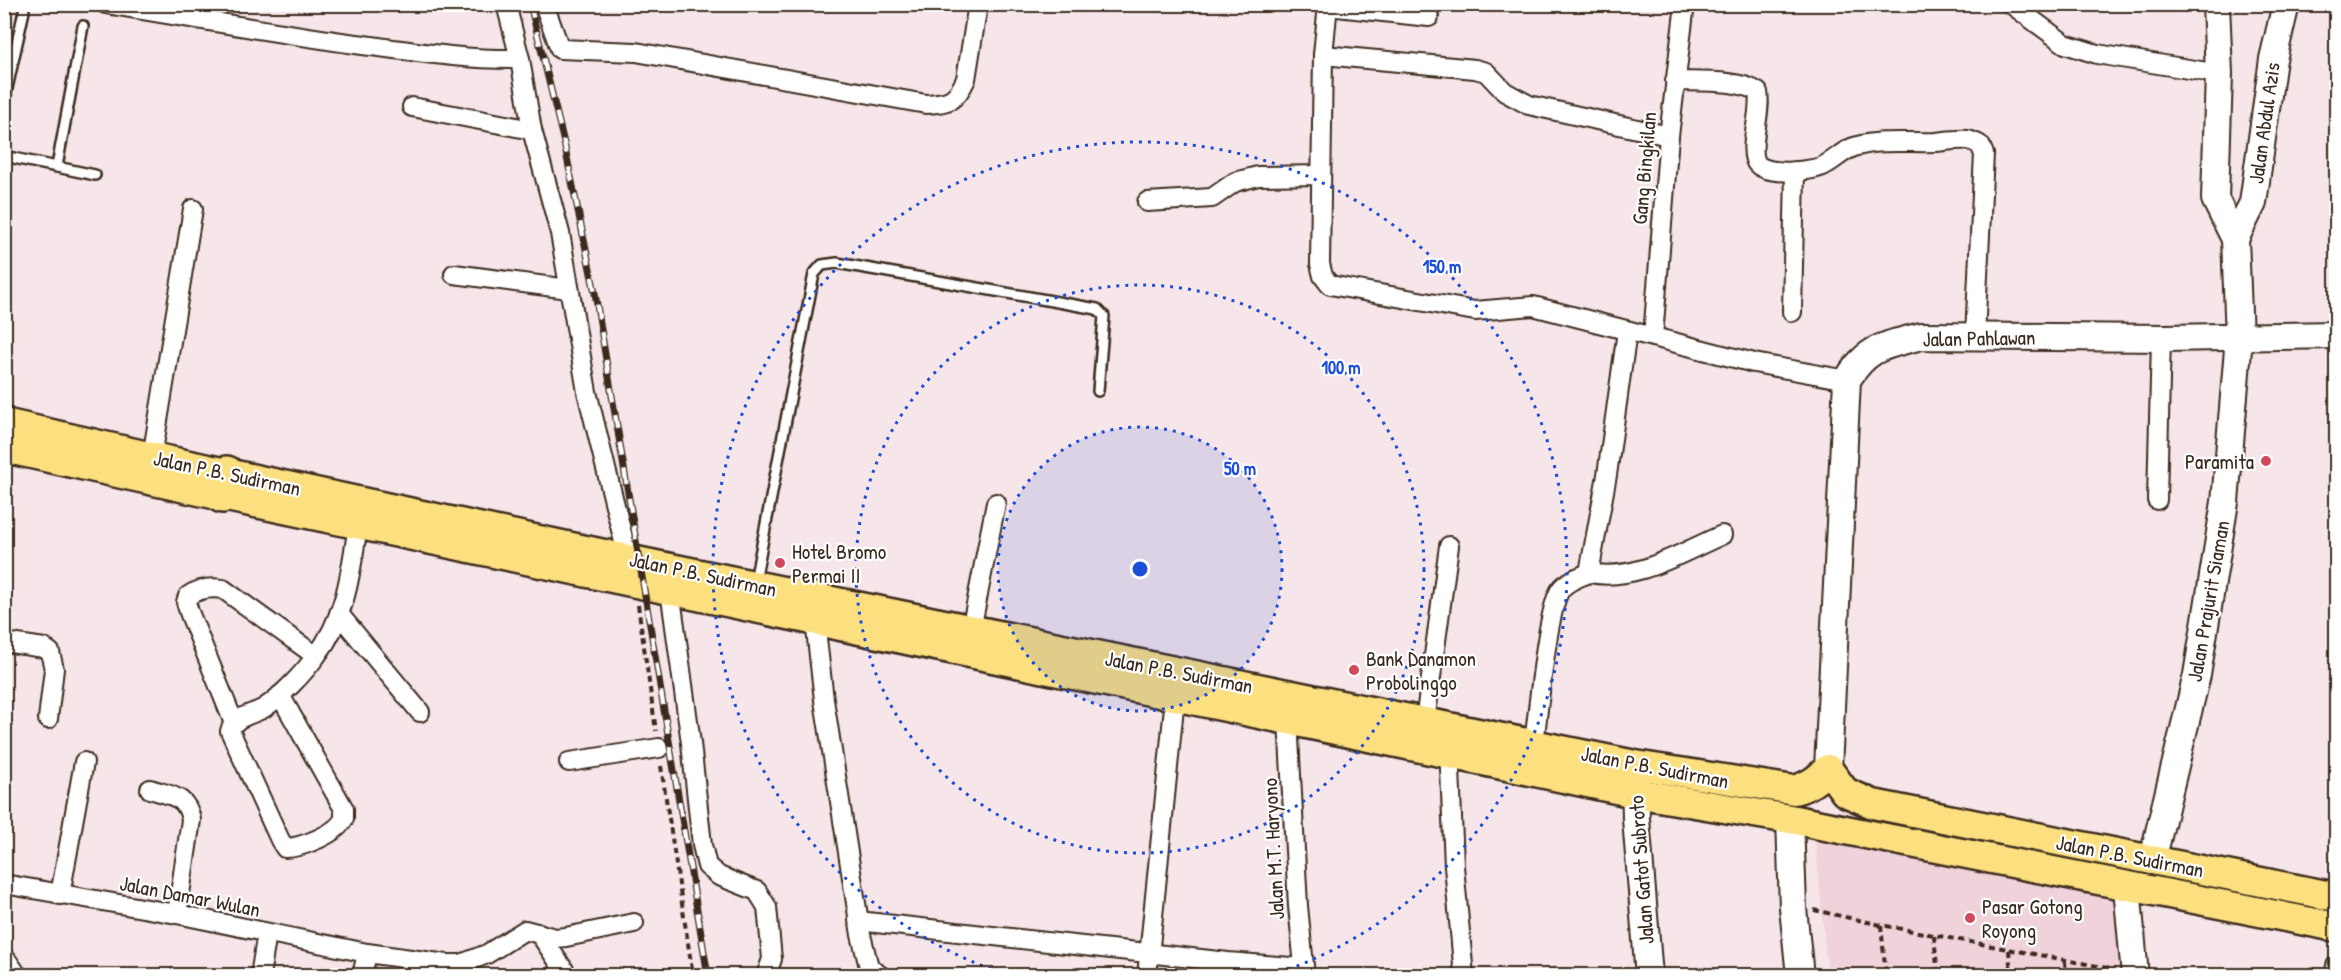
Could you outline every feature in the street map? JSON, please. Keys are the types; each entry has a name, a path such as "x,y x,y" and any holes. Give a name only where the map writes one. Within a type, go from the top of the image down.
{"main road":[{"name":"Jalan P.B. Sudirman","path":"4,423 152,457 225,485 357,525 631,570 670,590 752,596 815,621 1175,697 1288,719 1534,743 1635,765 1794,790 1808,786 1828,769 1845,792 1873,804 2337,897"},
{"name":"Jalan P.B. Sudirman","path":"4,448 225,485 752,596 971,630 1441,733 1635,793 1790,819 2337,927"}],"street":[{"path":"106,4 285,34 483,59 512,59"},
{"path":"506,4 512,59 560,233 586,392 631,570"},
{"path":"544,4 560,49 636,52 926,104 942,104 953,99 962,88 968,68 978,4"},
{"name":"Gang Bingkilan","path":"1653,337 1669,136 1685,4"},
{"path":"2011,4 2065,44 2086,51 2219,74"},
{"path":"2216,4 2219,74 2215,199 2235,239"},
{"name":"Jalan Abdul Azis","path":"2235,239 2253,203 2273,59 2286,4"},
{"path":"1429,17 1328,5 1323,55 1320,264 1323,276 1330,285 1475,311 1533,306 1754,363 1847,380 1828,769"},
{"path":"1323,55 1475,69 1486,72 1506,92 1529,105 1669,136"},
{"path":"1675,81 1737,84 1758,92 1760,103 1754,153 1755,162 1760,169 1795,171 1823,166 1854,147 1874,144 1966,140 1980,145 1984,154 1975,336"},
{"path":"412,107 532,130"},
{"path":"1792,312 1795,171"},
{"path":"1147,202 1212,198 1235,182 1258,176 1321,175"},
{"path":"152,457 193,208"},
{"name":"Jalan Prajurit Siaman","path":"2152,861 2197,675 2224,502 2239,337 2235,239"},
{"path":"454,274 569,290"},
{"path":"1589,573 1607,474 1627,332"},
{"name":"Jalan Pahlawan","path":"1847,380 1859,361 1882,346 1921,336 2161,338 2337,335"},
{"path":"2157,500 2161,338"},
{"path":"971,630 996,503"},
{"path":"280,695 344,809 344,818 336,829 303,846 285,848 230,731 234,723 263,708 280,695 316,656 334,628 349,586 357,525"},
{"path":"1534,743 1551,618 1560,590 1569,582 1589,573 1604,576 1634,573 1722,535"},
{"path":"1449,546 1441,733 1464,975"},
{"path":"234,723 189,612 186,602 188,596 206,589 223,589 316,656"},
{"path":"670,590 702,845 707,866 719,876 758,891 767,907 772,959 766,975"},
{"path":"339,614 420,712"},
{"path":"815,621 825,711 858,921 866,959 870,967 881,975"},
{"path":"4,642 44,648 50,652 54,669 48,719"},
{"path":"1147,975 1175,697"},
{"name":"Jalan M.T. Haryono","path":"1288,719 1298,906 1304,972"},
{"path":"569,762 658,748"},
{"path":"60,895 84,762"},
{"name":"Jalan Gatot Subroto","path":"1635,765 1635,793 1649,975"},
{"path":"150,789 181,800 189,808 191,820 177,914"},
{"path":"1790,819 1793,908 1800,975"},
{"name":"Jalan Damar Wulan","path":"4,884 177,914 367,953 461,964 487,954 525,930 555,938 634,923"},
{"path":"2127,887 2129,973"},
{"path":"858,921 1149,952 1304,972"},
{"path":"260,975 267,933"},
{"path":"539,933 567,975"},
{"path":"362,975 367,953"},
{"path":"4,963 13,975"},
{"path":"2334,975 2337,966"}],"lane":[{"path":"4,102 24,11"},
{"path":"57,166 83,26"},
{"path":"4,156 95,175"},
{"path":"752,596 814,274 822,266 837,262 1097,309 1104,316 1098,391"}],"path":[{"path":"631,570 693,975"},
{"path":"1812,920 1811,909 1934,936 2129,973"},
{"path":"1881,925 1886,975"},
{"path":"1934,936 1938,975"},
{"path":"2009,950 2012,975"},
{"path":"2065,962 2066,975"}],"shaded area":[{"name":"Pasar Gotong Royong","path":"1815,839 2116,898 2122,975 1828,975"}],"railway":[{"path":"530,4 564,143 595,293 708,976"}],"place":[{"name":"Paramita","path":"2266,461"},
{"name":"Hotel Bromo Permai II","path":"780,563"},
{"name":"Bank Danamon Probolinggo","path":"1354,670"},
{"name":"Pasar Gotong Royong","path":"1970,918"}]}
